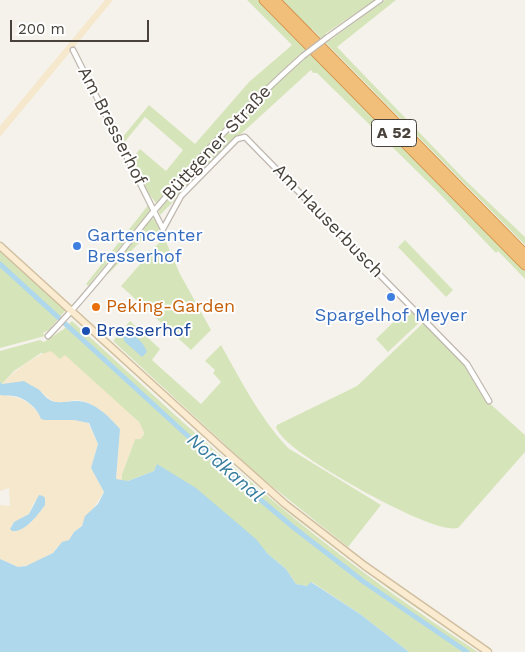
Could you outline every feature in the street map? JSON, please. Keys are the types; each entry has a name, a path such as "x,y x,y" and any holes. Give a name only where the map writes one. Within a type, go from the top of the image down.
{"highway":[{"name":"A 52","path":"264,0 525,265"},
{"name":"A 52","path":"275,0 525,254"}],"main road":[{"path":"0,246 291,509 392,585 488,652"}],"street":[{"name":"Büttgener Straße","path":"48,336 71,311 154,210 230,124 303,56 380,0"},
{"name":"Am Bresserhof","path":"73,50 163,229"},
{"name":"Am Hauserbusch","path":"163,229 181,196 237,139 245,137 466,364 489,401"}],"green space":[{"path":"247,0 375,0 325,34 330,40 385,0 396,0 337,47 465,180 525,237 525,245 312,29 298,41 525,271 525,279 498,251 496,253 437,191 317,73 313,73 311,70 242,133 160,215 157,204 148,193 131,160 140,149 166,171 183,150 145,117 123,144 121,139 149,105 195,144 249,82 292,45"},
{"path":"149,204 151,207 149,212 88,286 86,284"},
{"path":"156,218 160,228 156,235 143,239 108,274 109,268 151,219"},
{"path":"164,237 180,274 211,330 191,350 121,286"},
{"path":"405,240 453,290 446,297 398,247"},
{"path":"0,249 65,311 49,330 43,333 45,336 0,348"},
{"path":"409,307 420,318 420,322 388,352 376,339"},
{"path":"72,321 210,446 295,519 385,588 478,652 409,652 360,614 312,582 307,586 296,584 286,569 268,554 255,539 157,465 154,471 128,481 122,481 122,474 135,439 143,436 144,433 139,422 60,359 41,353 14,371 2,384 0,382 0,351 40,340 44,342 64,329"},
{"path":"130,321 160,349 152,360 201,404 221,382 213,373 215,370 205,361 221,345 260,412 288,448 381,505 348,547 258,475 113,341"},
{"path":"422,324 426,324 465,365 487,401 525,435 525,452 458,528 445,527 424,521 373,497 303,455 276,428 277,425 357,386"},
{"path":"102,342 222,453 319,534 412,603 484,652 466,642 389,589 294,517 245,474 100,343"}],"sand":[{"path":"105,0 113,0 0,137 0,126"},
{"path":"51,351 60,359 65,355 139,422 144,433 141,439 135,439 122,474 122,481 116,479 120,429 100,410 82,401 75,400 61,403 53,401 39,390 33,388 2,384 24,364 37,356"},
{"path":"0,395 21,399 35,409 45,420 74,420 88,423 98,444 91,468 104,492 82,526 74,532 69,540 57,547 53,553 33,564 18,567 0,559 0,505 10,506 9,488 0,491","holes":["34,502 42,510 33,517 31,523 14,532 12,524 29,514"]}],"water":[{"path":"126,332 139,339 144,345 147,352 142,357 125,342 123,338"},
{"path":"24,381 38,389 52,401 82,401 95,406 116,424 120,429 116,479 128,481 154,471 157,464 196,488 256,539 268,554 286,569 296,584 307,586 311,582 360,614 409,652 0,652 0,559 18,567 26,566 53,553 62,542 69,540 74,532 82,526 85,516 98,504 104,492 91,468 98,444 89,423 74,420 41,419 34,407 26,401 17,397 0,395 0,382 2,384"},
{"path":"39,495 45,498 45,505 42,509 26,526 17,531 12,531 10,529 14,522 29,514"}],"waterway":[{"name":"Nordkanal","path":"0,264 225,470 293,527 364,582 467,652"}],"place":[{"name":"Gartencenter Bresserhof","path":"77,246"},
{"name":"Spargelhof Meyer","path":"391,297"},
{"name":"Peking-Garden","path":"96,307"},
{"name":"Bresserhof","path":"86,331"}]}
